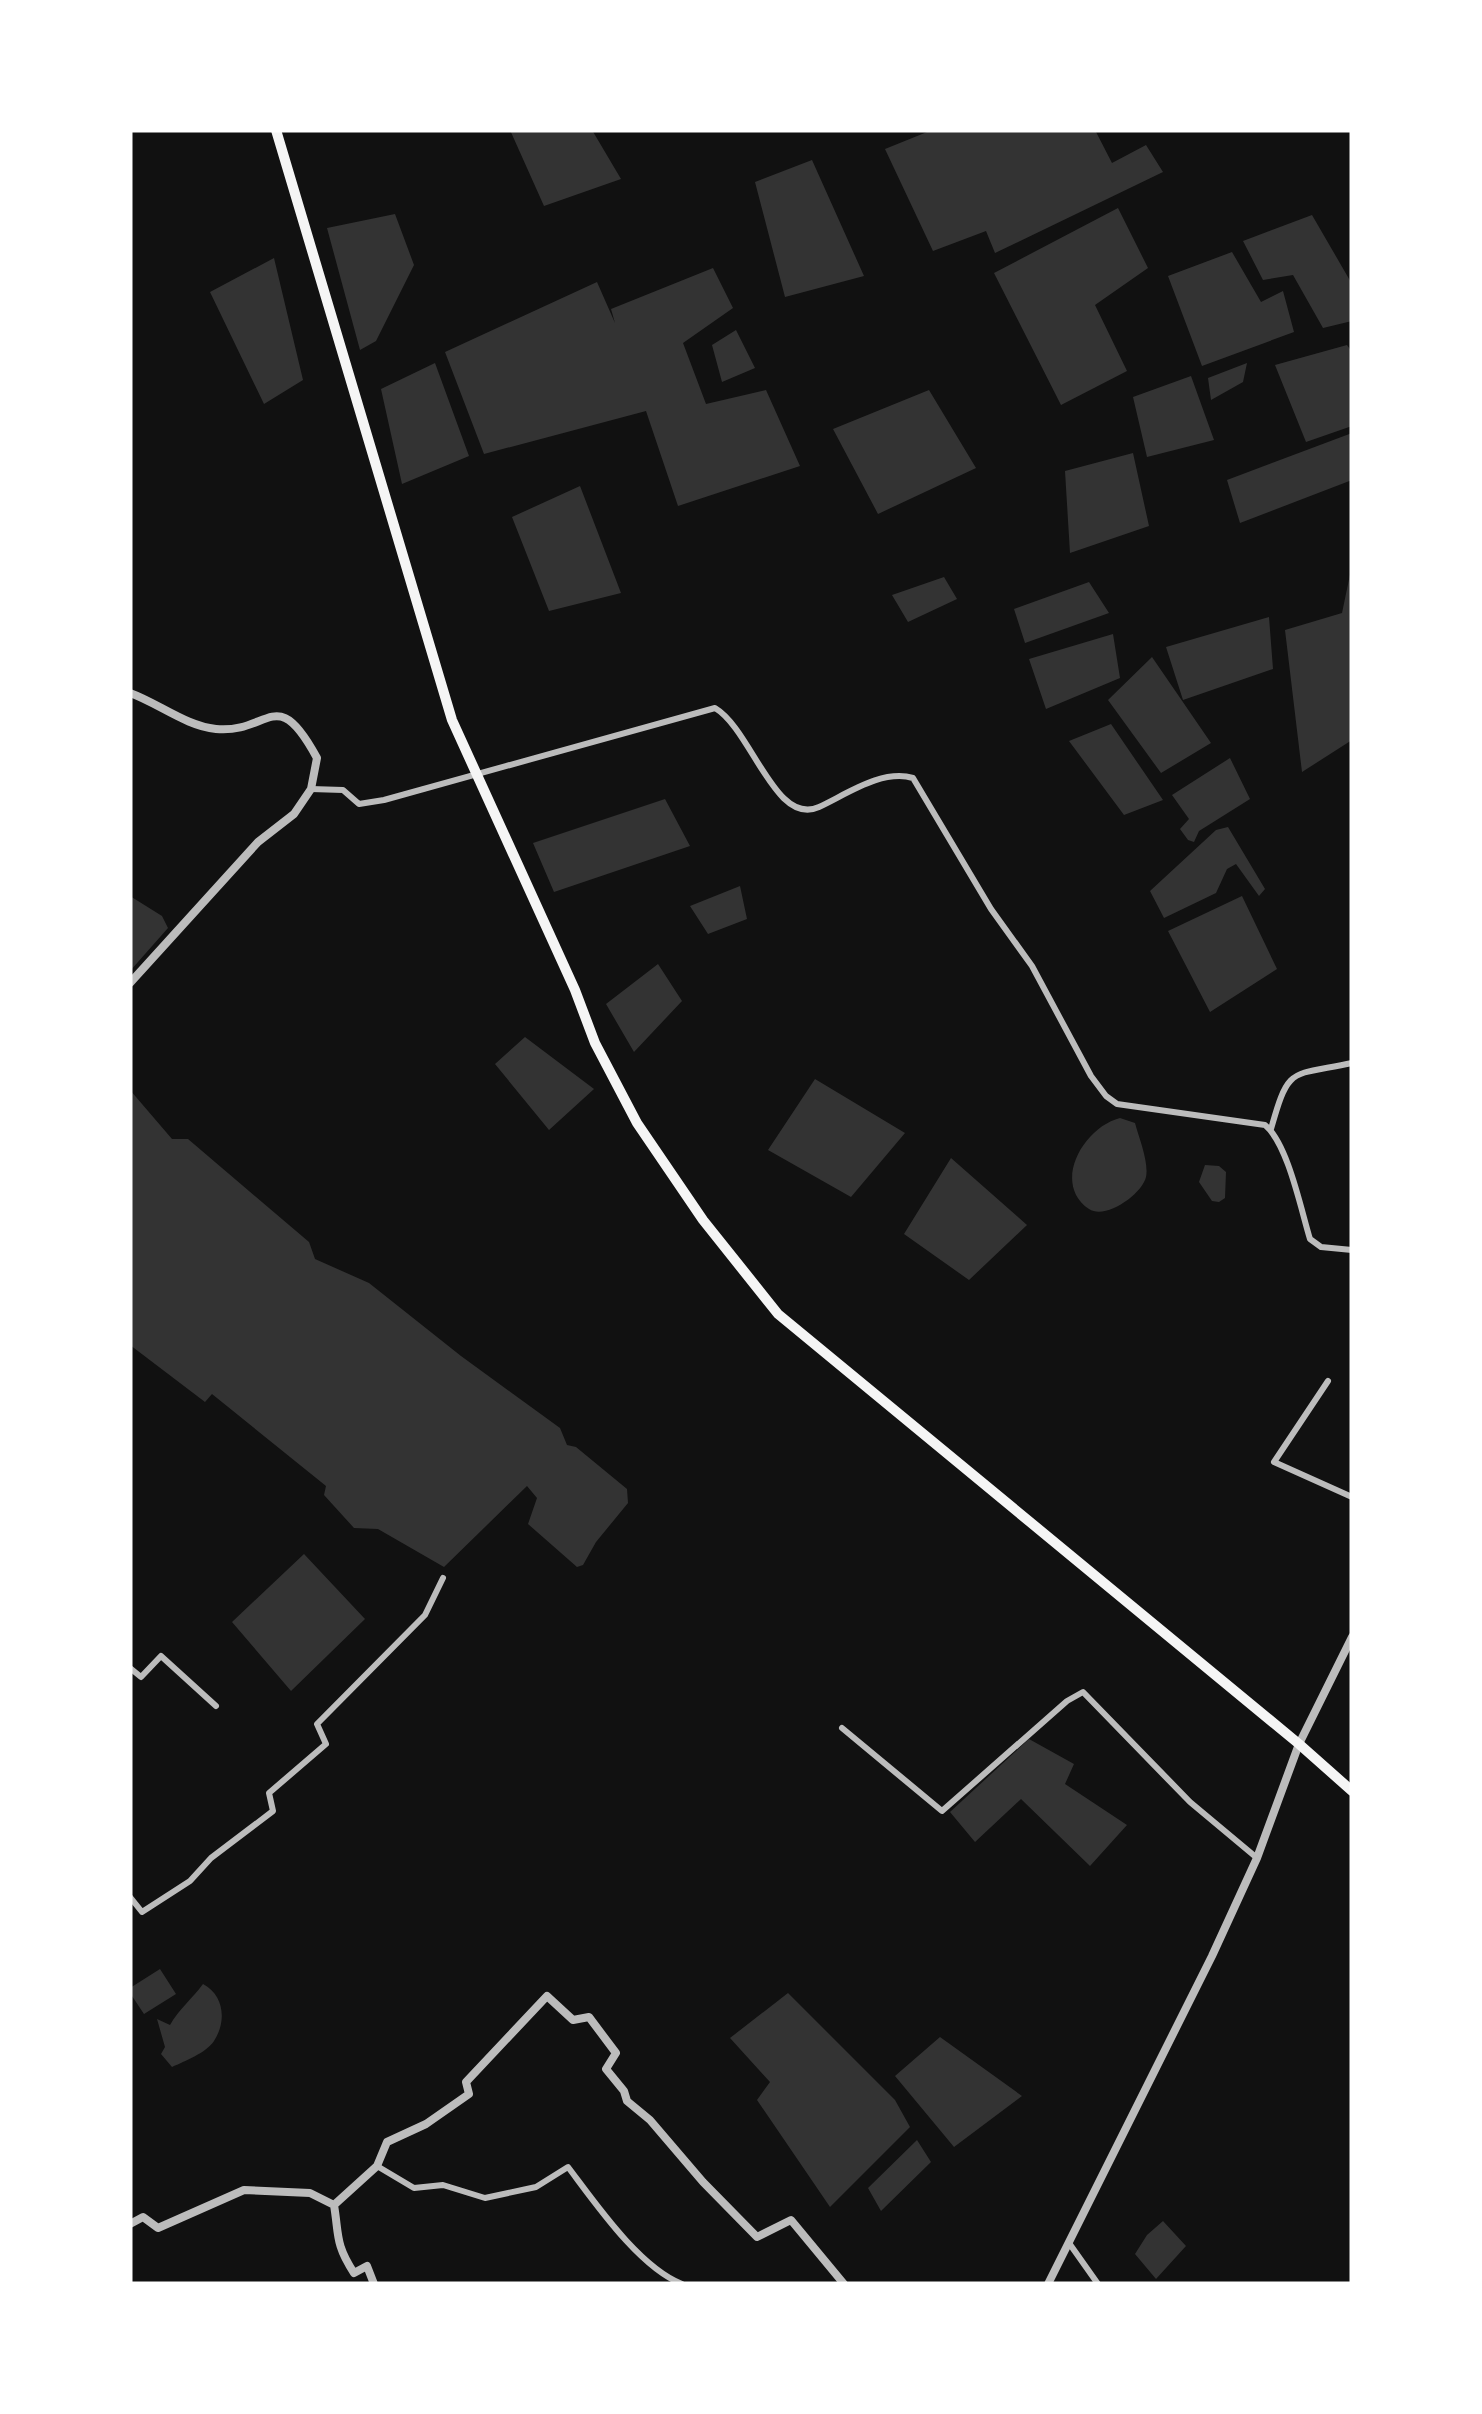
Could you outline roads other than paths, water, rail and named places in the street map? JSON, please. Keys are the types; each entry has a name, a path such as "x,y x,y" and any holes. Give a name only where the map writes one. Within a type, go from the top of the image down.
{"highway":[{"path":"276,130 452,720 596,1044 636,1123 702,1220 778,1314 1300,1744 1352,1792"}],"street":[{"path":"130,693 214,729 233,728 270,716 286,719 302,730 317,758 311,789 294,814 258,842 130,983"},
{"path":"311,789 342,790 360,804 384,800 714,708 729,718 776,793 792,807 812,810 878,780 901,775 913,778 991,909 1032,966 1091,1076 1106,1096 1117,1104 1271,1129"},
{"path":"1352,1062 1294,1076 1283,1086 1271,1129 1310,1238 1321,1248 1352,1250"},
{"path":"1328,1382 1274,1462 1352,1496"},
{"path":"130,1897 142,1912 190,1882 211,1858 273,1811 269,1794 326,1744 317,1724 425,1615 443,1578"},
{"path":"1048,2284 1212,1956 1257,1858 1300,1744 1352,1638"},
{"path":"130,1668 141,1677 161,1656 216,1706"},
{"path":"842,1728 942,1811 1066,1701 1083,1692 1190,1802 1257,1858"},
{"path":"374,2284 366,2266 354,2273 345,2259 334,2229 334,2205 377,2166 387,2142 426,2124 469,2094 466,2082 547,1996 573,2020 589,2017 616,2053 606,2069 627,2100 757,2237 791,2220 844,2284"},
{"path":"377,2166 414,2188 443,2185 485,2198 536,2187 568,2167 640,2252 669,2279 682,2284"},
{"path":"130,2224 143,2218 158,2228 244,2190 310,2193 334,2205"},
{"path":"1069,2243 1098,2284"}]}
